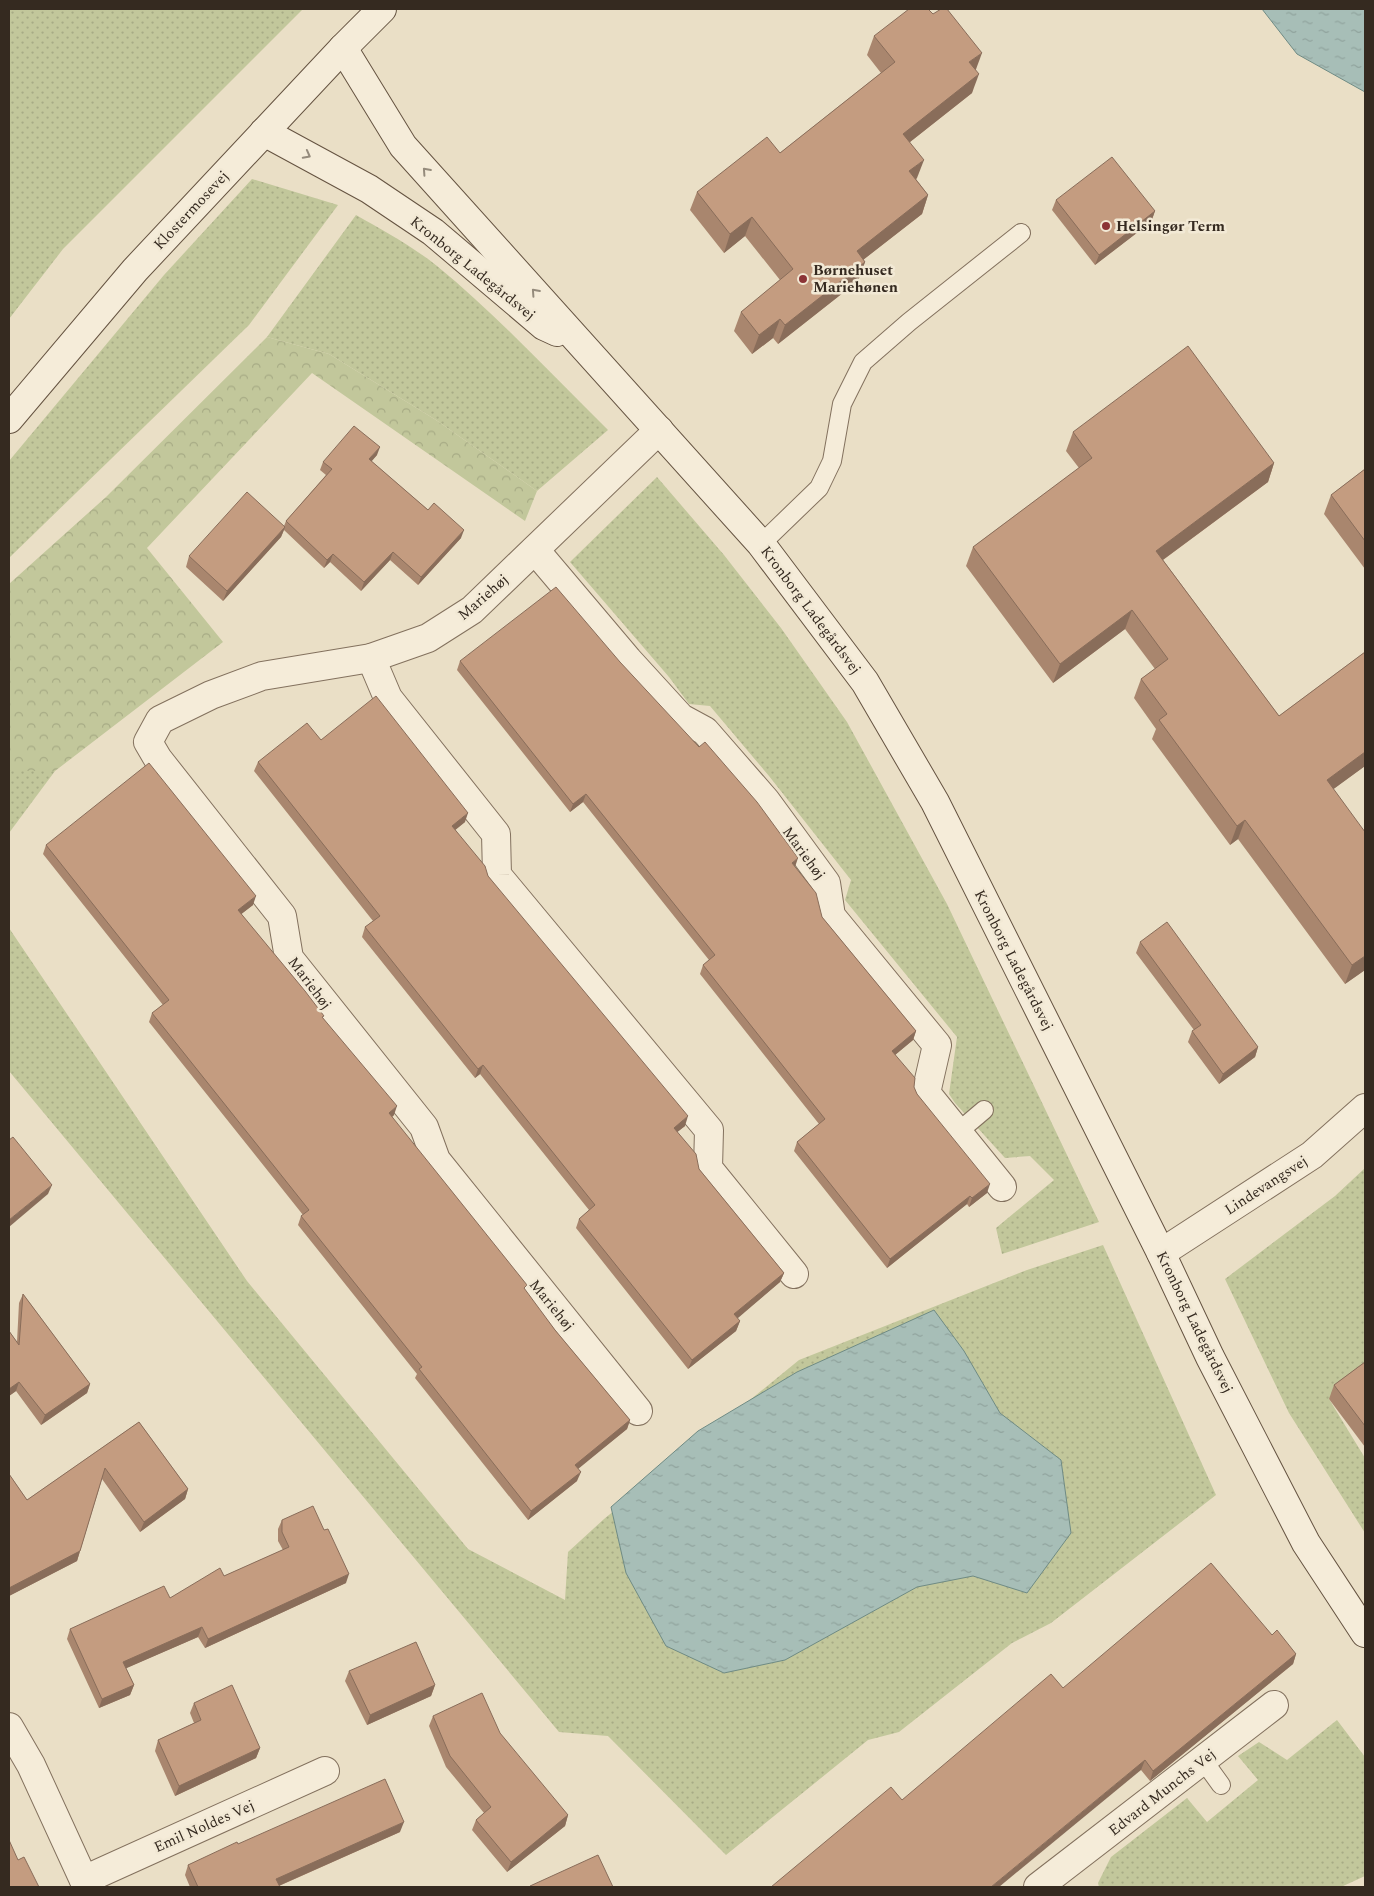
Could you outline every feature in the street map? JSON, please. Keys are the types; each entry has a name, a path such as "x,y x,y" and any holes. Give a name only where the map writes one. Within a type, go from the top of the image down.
{"street":[{"name":"Klostermosevej","path":"9,419 135,270 342,48 382,9"},
{"name":"Kronborg Ladegårdsvej","path":"342,48 404,146 761,544 865,682 935,802 1161,1253 1210,1356 1306,1543 1365,1633"},
{"name":"Kronborg Ladegårdsvej","path":"264,132 369,189 433,232 544,326 579,341"},
{"name":"Mariehøj","path":"638,1412 436,1160 424,1127 289,958 282,916 158,758 148,742 160,720 211,695 253,679 371,658 428,638 472,610 658,430"},
{"name":"Mariehøj","path":"535,550 628,660 681,718 705,731 766,800 826,883 831,916 937,1045 926,1093 1002,1187"},
{"path":"371,658 388,698 496,834 497,875 709,1130 708,1168 794,1274"},
{"name":"Lindevangsvej","path":"1161,1253 1312,1155 1365,1108"},
{"name":"Edvard Munchs Vej","path":"1047,1884 1274,1705"},
{"name":"Emil Noldes Vej","path":"9,1727 31,1764 85,1884 325,1771"}],"lane":[{"path":"761,544 819,488 832,461 842,404 863,362 909,322 1021,233"},
{"path":"958,1132 984,1110"},
{"path":"1203,1760 1221,1785"}],"green space":[{"path":"9,9 303,9 63,249 9,319"},
{"path":"252,179 338,205 249,325 9,558 9,461 164,275"},
{"path":"356,215 418,252 460,285 503,325 608,430 537,491 436,420 329,354 267,337"},
{"path":"267,337 329,354 436,420 537,491 525,521 312,373 147,548 223,642 55,771 9,771 9,584 106,497"},
{"path":"657,477 724,555 781,628 847,722 947,904 1099,1222 1002,1254 996,1228 1054,1180 1030,1156 1005,1158 955,1103 949,1094 957,1037 845,900 851,880 769,776 710,706 689,704 669,677 570,562"},
{"path":"9,771 55,771 9,833"},
{"path":"9,928 247,1281 468,1549 565,1600 568,1552 604,1519 799,1360 1027,1270 1103,1245 1216,1495 1051,1623 1012,1643 899,1732 868,1740 726,1855 608,1736 559,1732 9,1071"},
{"path":"1365,1168 1365,1372 1329,1399 1365,1458 1365,1533 1289,1413 1225,1279 1335,1196"},
{"path":"1337,1720 1365,1757 1365,1876 1341,1887 1099,1887 1098,1883 1111,1857 1187,1798 1207,1822 1258,1780 1238,1756 1259,1742 1287,1760"}],"water":[{"path":"1262,9 1365,9 1365,92 1297,54"},
{"path":"934,1310 964,1351 1000,1413 1061,1460 1071,1533 1027,1593 973,1576 917,1587 785,1660 724,1673 666,1646 626,1573 611,1507 698,1431 797,1372"}],"building":[{"path":"909,9 928,9 933,14 941,9 947,9 982,53 969,62 979,74 903,134 924,160 909,171 928,195 857,251 865,262 785,325 780,319 759,335 741,312 793,269 752,217 730,234 697,192 767,137 780,153 895,62 874,36"},
{"path":"1112,157 1155,211 1099,255 1056,200"},
{"path":"1188,346 1274,463 1156,551 1279,716 1365,652 1365,752 1327,780 1365,832 1365,956 1352,965 1245,820 1237,826 1159,720 1167,714 1141,679 1168,659 1132,610 1060,664 973,547 1092,458 1073,432"},
{"path":"354,426 380,447 369,459 428,510 434,503 464,530 421,577 393,552 364,582 333,554 327,560 286,521 332,469 323,462"},
{"path":"1365,469 1365,541 1331,495"},
{"path":"247,492 285,527 227,591 189,556"},
{"path":"556,587 620,662 699,747 705,742 757,802 798,858 792,863 816,893 822,917 916,1031 892,1051 915,1078 914,1087 917,1094 990,1184 972,1198 970,1196 890,1259 797,1142 825,1119 703,965 715,955 586,794 573,804 460,661"},
{"path":"376,696 468,813 452,826 485,866 488,876 688,1116 674,1128 696,1154 699,1169 784,1273 734,1314 740,1321 692,1360 579,1219 595,1205 483,1065 478,1069 365,927 380,916 258,762 307,723 321,740"},
{"path":"149,763 256,896 238,910 305,991 324,1016 322,1017 397,1106 389,1113 527,1285 524,1288 555,1330 630,1420 575,1465 581,1472 531,1511 419,1369 422,1367 301,1216 309,1210 152,1013 169,1000 46,845"},
{"path":"1167,922 1258,1047 1223,1074 1192,1031 1201,1025 1140,942"},
{"path":"13,1137 52,1185 9,1220 9,1140"},
{"path":"23,1294 90,1384 45,1415 19,1382 9,1389 9,1331 19,1345"},
{"path":"1365,1362 1365,1426 1334,1385"},
{"path":"139,1422 188,1489 144,1522 105,1468 80,1551 9,1588 9,1474 27,1500"},
{"path":"313,1506 324,1530 328,1529 349,1574 208,1639 202,1627 123,1662 134,1685 102,1699 70,1629 164,1586 170,1598 220,1568 224,1576 289,1547 282,1532 282,1520"},
{"path":"1211,1563 1272,1635 1277,1630 1296,1654 1153,1771 1145,1760 991,1887 771,1887 891,1787 902,1800 1051,1674 1063,1688"},
{"path":"416,1642 435,1685 370,1715 349,1671"},
{"path":"232,1685 260,1748 179,1786 158,1740 201,1720 194,1703"},
{"path":"482,1693 500,1733 568,1815 511,1862 476,1820 491,1807 450,1756 433,1716"},
{"path":"385,1779 404,1822 276,1879 280,1887 198,1887 188,1865"},
{"path":"9,1840 18,1860 24,1857 39,1887 9,1887"},
{"path":"598,1855 613,1887 530,1886"}],"place":[{"name":"Helsingør Term","path":"1106,226"},
{"name":"Børnehuset Mariehønen","path":"803,279"}]}
